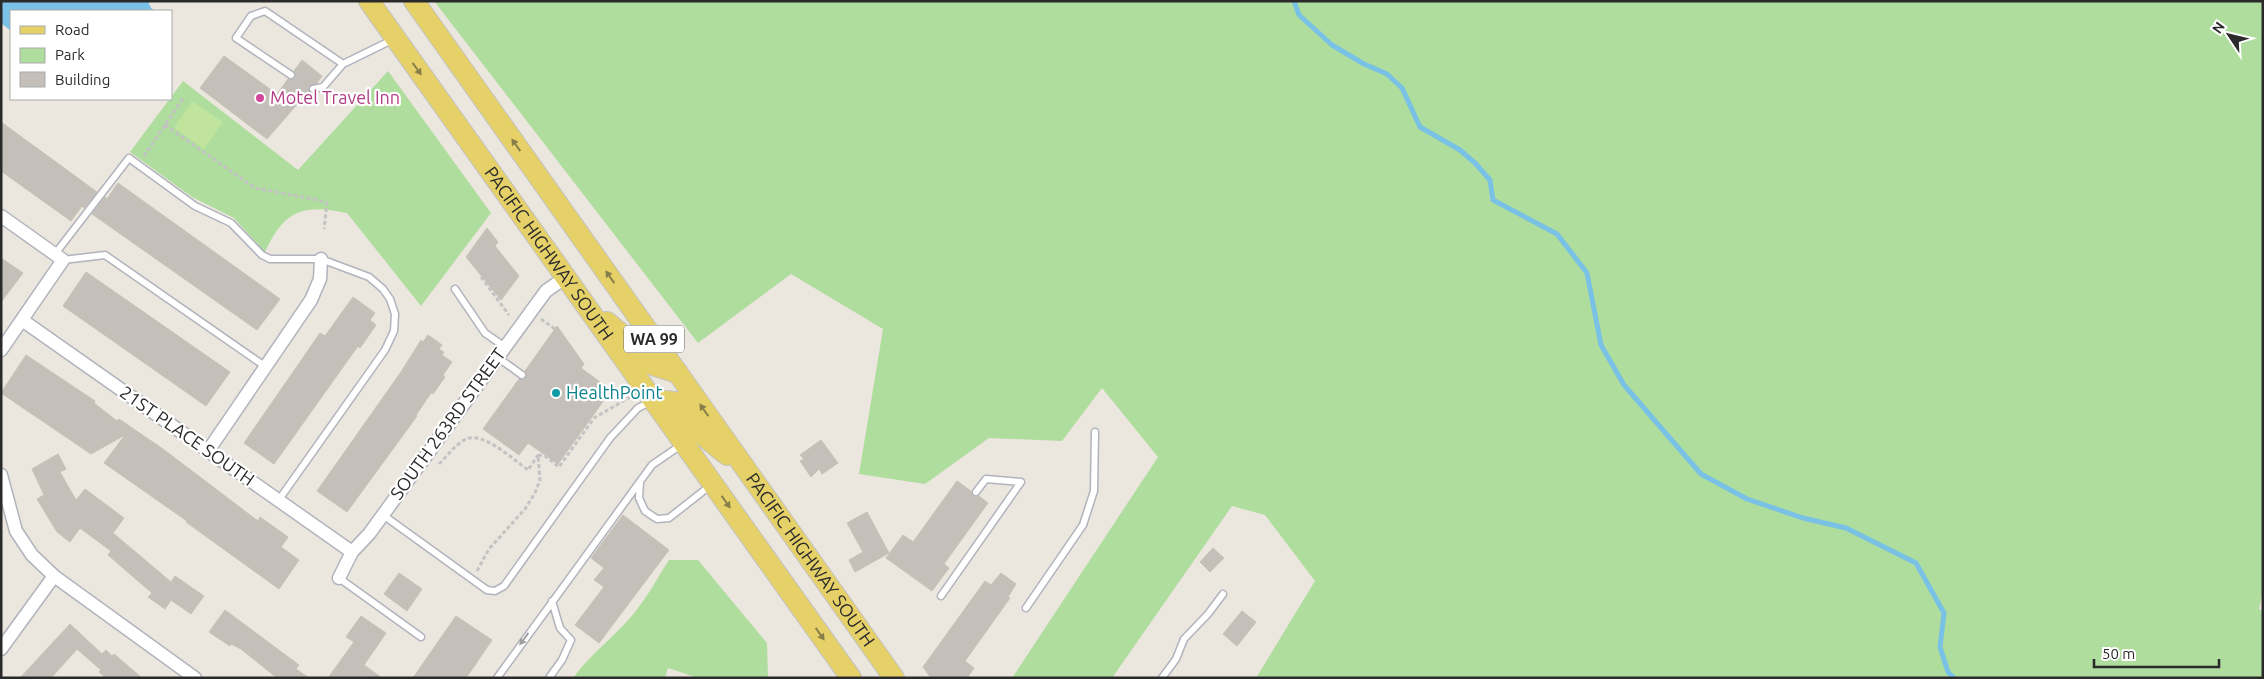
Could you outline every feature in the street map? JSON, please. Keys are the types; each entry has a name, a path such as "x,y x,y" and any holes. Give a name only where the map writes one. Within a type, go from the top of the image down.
{"main road":[{"name":"PACIFIC HIGHWAY SOUTH","path":"369,1 851,678"},
{"name":"PACIFIC HIGHWAY SOUTH","path":"414,1 894,678"},
{"path":"586,305 638,348 649,364 678,373"},
{"path":"653,400 676,402 696,430 746,470"}],"street":[{"path":"1,216 59,257 22,320 1,350"},
{"path":"208,451 311,300 320,279 321,259"},
{"name":"SOUTH 263RD STREET","path":"339,578 352,552 383,515 546,292 566,277"},
{"name":"21ST PLACE SOUTH","path":"22,320 352,552"},
{"path":"1,475 11,517 19,538 32,555 54,576 195,678"},
{"path":"1,649 54,576"}],"lane":[{"path":"291,75 236,38 251,16 265,11 343,64"},
{"path":"312,89 323,87 343,64 395,38"},
{"path":"59,257 129,158 195,206 231,223 262,255 270,259 321,259 369,276 383,289 390,299 395,314 394,332 385,350 278,501"},
{"path":"59,257 105,254 266,367"},
{"path":"455,289 485,333 522,375"},
{"path":"383,515 487,590 495,591 504,586 610,438 638,408 653,400"},
{"path":"1026,608 1083,525 1094,491 1096,432"},
{"path":"497,678 652,465 684,443"},
{"path":"941,596 1021,482 986,479 976,492"},
{"path":"640,481 639,498 645,511 657,519 669,518 713,483"},
{"path":"339,578 421,636"},
{"path":"1162,678 1176,659 1184,638 1208,614 1223,594"},
{"path":"549,678 562,660 571,640 560,628 552,601"}],"path":[{"path":"137,165 184,97"},
{"path":"166,125 255,188 327,203 324,229"},
{"path":"481,277 509,315"},
{"path":"540,319 555,329"},
{"path":"538,455 545,456 559,467 594,418 630,397"},
{"path":"435,463 438,465 466,439 478,437 489,442 528,470 538,455"},
{"path":"472,579 489,549 525,509 535,493 540,480 538,455"}],"green space":[{"path":"434,1 2263,1 2263,590 2259,609 2263,612 2263,678 1256,678 1315,581 1265,515 1232,506 1112,678 1012,678 1158,457 1102,388 1062,441 989,438 925,484 859,474 883,329 791,274 698,343"},
{"path":"388,71 491,213 421,306 347,213 318,209 297,213 280,226 265,252 234,218 192,197 130,152 169,100 172,100 172,96 183,81 298,170"},
{"path":"192,101 223,122 204,149 174,128"},
{"path":"669,560 698,560 767,643 768,678 698,678 668,668 665,678 573,678 635,612"}],"water":[{"path":"1,1 148,1 154,10 10,10 10,30 1,23"}],"building":[{"name":"Motel Travel Inn","path":"224,56 277,94 288,79 295,78 294,71 302,60 322,76 317,83 309,86 310,93 302,103 300,101 267,139 200,88"},
{"path":"1,122 97,192 84,208 82,206 71,221 1,171"},
{"path":"118,183 280,299 257,330 92,214 105,197 107,199"},
{"path":"487,228 498,242 495,246 519,276 501,300 466,257"},
{"path":"1,258 23,273 1,302"},
{"path":"86,272 230,372 206,406 63,306"},
{"path":"353,297 375,313 370,320 376,325 360,348 358,346 274,464 244,443 320,333 325,336"},
{"name":"HealthPoint","path":"557,326 584,364 581,368 604,385 600,391 607,396 558,464 528,443 519,455 483,429 519,379 526,378 525,371"},
{"path":"428,335 442,345 439,349 444,352 442,355 452,362 443,375 445,377 433,394 431,393 417,416 347,512 317,491 401,372 421,340 423,342"},
{"path":"26,355 95,401 94,403 117,421 119,419 163,449 258,521 260,517 288,537 281,547 299,560 279,589 104,463 125,435 91,454 1,393"},
{"path":"821,440 838,463 822,474 819,469 811,477 800,461 804,459 800,455"},
{"path":"58,454 66,469 60,472 76,500 85,489 124,518 113,533 171,582 175,576 204,596 191,614 171,600 165,609 148,597 152,593 108,555 111,551 80,528 70,542 57,532 37,499 44,495 32,469"},
{"path":"957,481 971,491 973,496 979,496 988,503 944,564 949,568 932,591 886,558 903,535 913,542"},
{"path":"867,512 889,553 855,572 849,560 863,552 847,523"},
{"path":"623,515 669,550 599,643 575,625 604,587 594,580 604,568 591,558"},
{"path":"1213,548 1224,558 1210,572 1200,562"},
{"path":"399,573 422,589 407,611 384,594"},
{"path":"1001,573 1016,584 1008,597 1010,598 965,661 974,668 967,678 931,678 923,667 985,581 991,585"},
{"path":"225,610 299,665 296,669 309,678 277,678 241,649 231,644 230,646 209,632"},
{"path":"1242,611 1256,622 1237,646 1223,634"},
{"path":"361,616 386,633 364,665 382,678 328,678 354,642 346,637"},
{"path":"456,616 492,640 466,678 413,678"},
{"path":"70,624 102,654 106,650 112,656 114,654 142,678 106,678 99,672 101,670 77,649 51,678 20,678"}],"waterway":[{"path":"1294,1 1299,15 1332,45 1364,64 1387,74 1402,88 1420,127 1460,150 1475,163 1490,180 1493,200 1557,234 1587,273 1601,345 1624,385 1701,474 1747,499 1803,518 1846,528 1916,563 1944,613 1940,647 1948,672 1954,678"}],"place":[{"name":"Motel Travel Inn","path":"260,98"},
{"name":"HealthPoint","path":"556,393"}]}
